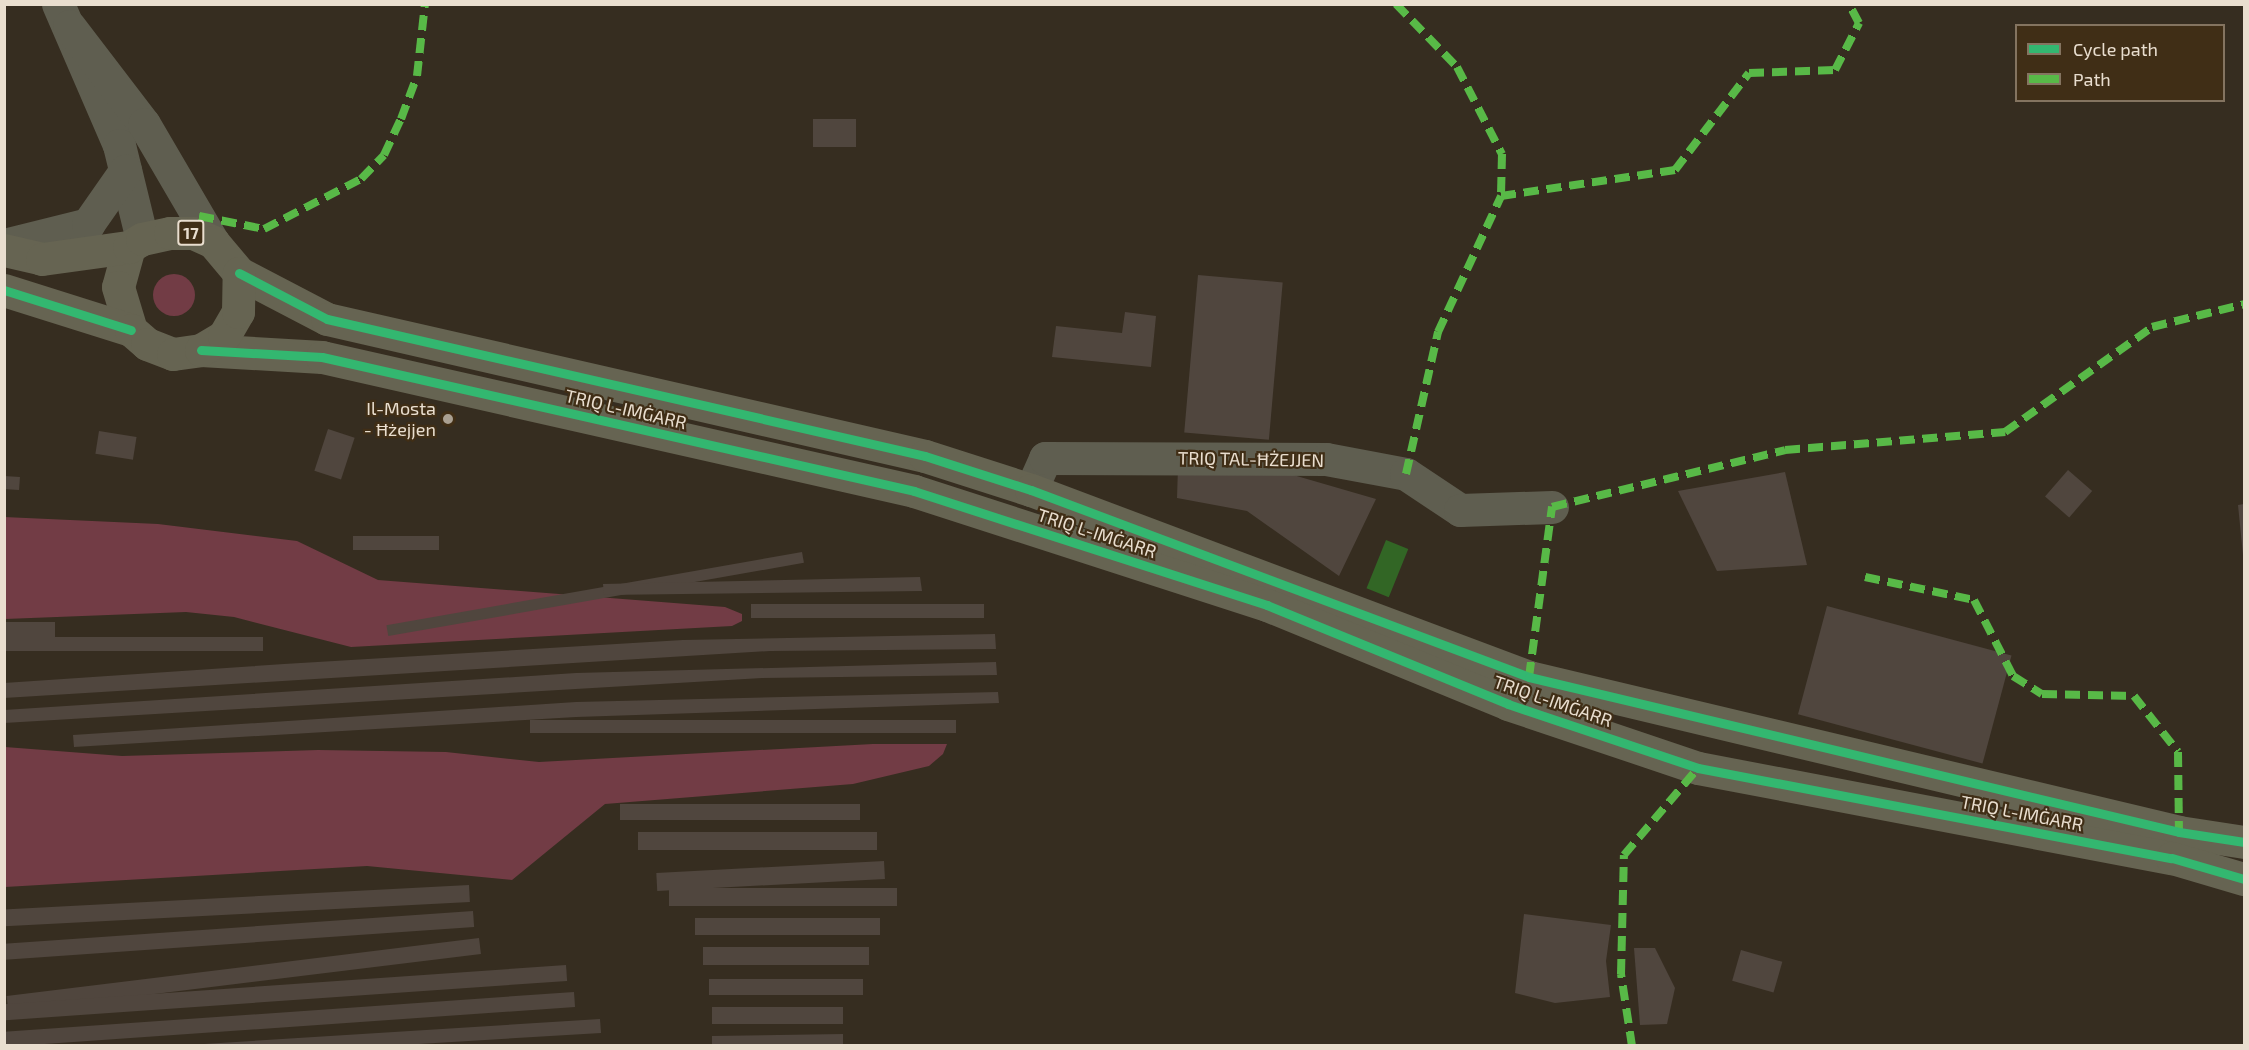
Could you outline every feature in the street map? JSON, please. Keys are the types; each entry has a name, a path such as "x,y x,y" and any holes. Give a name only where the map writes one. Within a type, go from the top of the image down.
{"main road":[{"name":"17","path":"4,250 42,259 193,233 213,242"},
{"name":"TRIQ L-IMĠARR","path":"213,242 239,273 327,319 924,456 1031,490 1529,677 2180,832 2244,842"},
{"path":"131,330 118,288 135,243"},
{"path":"201,351 224,336 238,312 239,273"},
{"name":"TRIQ L-IMĠARR","path":"4,290 131,330 147,344 173,354 201,351 322,357 914,490 1267,605 1508,704 1698,768 2172,858 2244,879"}],"street":[{"path":"63,15 119,145 135,243"},
{"path":"63,15 144,124 213,242"},
{"path":"4,245 88,224 125,171"},
{"name":"TRIQ TAL-ĦŻEJJEN","path":"1031,490 1046,458 1326,459 1406,474 1460,510 1552,507"}],"shaded area":[{"path":"174,274 189,280 195,295 189,310 174,316 159,310 153,295 159,280"},
{"path":"4,517 158,524 297,541 378,580 725,607 742,614 742,621 732,626 351,647 234,617 186,612 5,619"},
{"path":"1386,540 1408,549 1389,597 1367,588"},
{"path":"873,744 947,744 943,754 929,766 853,784 605,804 512,880 367,866 5,887 5,747 122,756 318,750 446,752 539,762"}],"building":[{"path":"813,119 856,119 856,147 813,147"},
{"path":"1198,275 1283,282 1269,440 1184,432"},
{"path":"1125,312 1156,316 1151,367 1052,357 1056,326 1122,333"},
{"path":"328,429 355,438 341,479 314,471"},
{"path":"99,431 137,437 133,460 95,454"},
{"path":"1259,465 1376,499 1339,576 1247,511 1177,498 1178,467"},
{"path":"2068,470 2092,491 2069,517 2045,496"},
{"path":"1785,472 1807,565 1717,571 1678,491"},
{"path":"4,476 20,477 19,490 4,489"},
{"path":"2244,504 2244,555 2243,555 2238,505"},
{"path":"353,536 439,536 439,550 353,550"},
{"path":"802,552 804,563 388,636 386,625"},
{"path":"920,577 922,591 604,595 603,584"},
{"path":"751,604 984,604 984,618 751,618"},
{"path":"1827,606 2011,655 1983,764 1798,714"},
{"path":"4,622 55,622 55,637 4,637"},
{"path":"995,634 996,649 770,651 4,698 4,683 284,664 683,640"},
{"path":"4,637 263,637 263,651 4,651"},
{"path":"996,662 997,675 762,678 4,723 4,710 576,673"},
{"path":"998,692 999,703 576,717 74,747 73,735 576,702"},
{"path":"530,720 956,720 956,733 530,733"},
{"path":"620,804 860,804 860,820 620,820"},
{"path":"638,832 877,832 877,850 638,850"},
{"path":"884,861 885,879 657,891 656,873"},
{"path":"469,885 470,902 5,926 4,909"},
{"path":"669,888 897,888 897,906 669,906"},
{"path":"473,911 474,927 5,960 4,944"},
{"path":"1524,914 1611,925 1606,961 1610,997 1555,1003 1515,993"},
{"path":"695,918 880,918 880,935 695,935"},
{"path":"479,938 481,954 8,1012 7,996"},
{"path":"703,947 869,947 869,965 703,965"},
{"path":"1634,948 1655,948 1675,988 1667,1024 1640,1025"},
{"path":"1741,950 1782,962 1774,993 1732,981"},
{"path":"566,965 567,981 5,1020 4,1004"},
{"path":"709,979 863,979 863,995 709,995"},
{"path":"574,992 575,1007 17,1046 5,1046 4,1032"},
{"path":"712,1007 843,1007 843,1024 712,1024"},
{"path":"600,1019 601,1033 386,1046 172,1046"},
{"path":"843,1034 843,1046 712,1046 712,1036"}],"marked path":[{"path":"199,216 264,229 361,179 384,155 401,119 417,76 425,4"},
{"path":"1396,4 1457,67 1502,154 1501,196"},
{"path":"1406,474 1438,332 1501,196 1675,170 1749,73 1835,70 1859,23 1849,4"},
{"path":"1529,677 1552,507 1785,450 2005,432 2152,327 2244,304"},
{"path":"1865,577 1974,600 2013,676 2042,694 2134,696 2178,752 2179,832"},
{"path":"1632,1046 1621,974 1624,855 1698,768"}],"cycle path":[{"path":"239,273 327,319 925,456 1031,490 1529,677 2179,832 2244,842"},
{"path":"4,290 131,330"},
{"path":"201,350 322,357 914,491 1267,605 1508,704 1698,768 2172,858 2244,879"}],"place":[{"name":"Il-Mosta - Ħżejjen","path":"448,419"}]}
